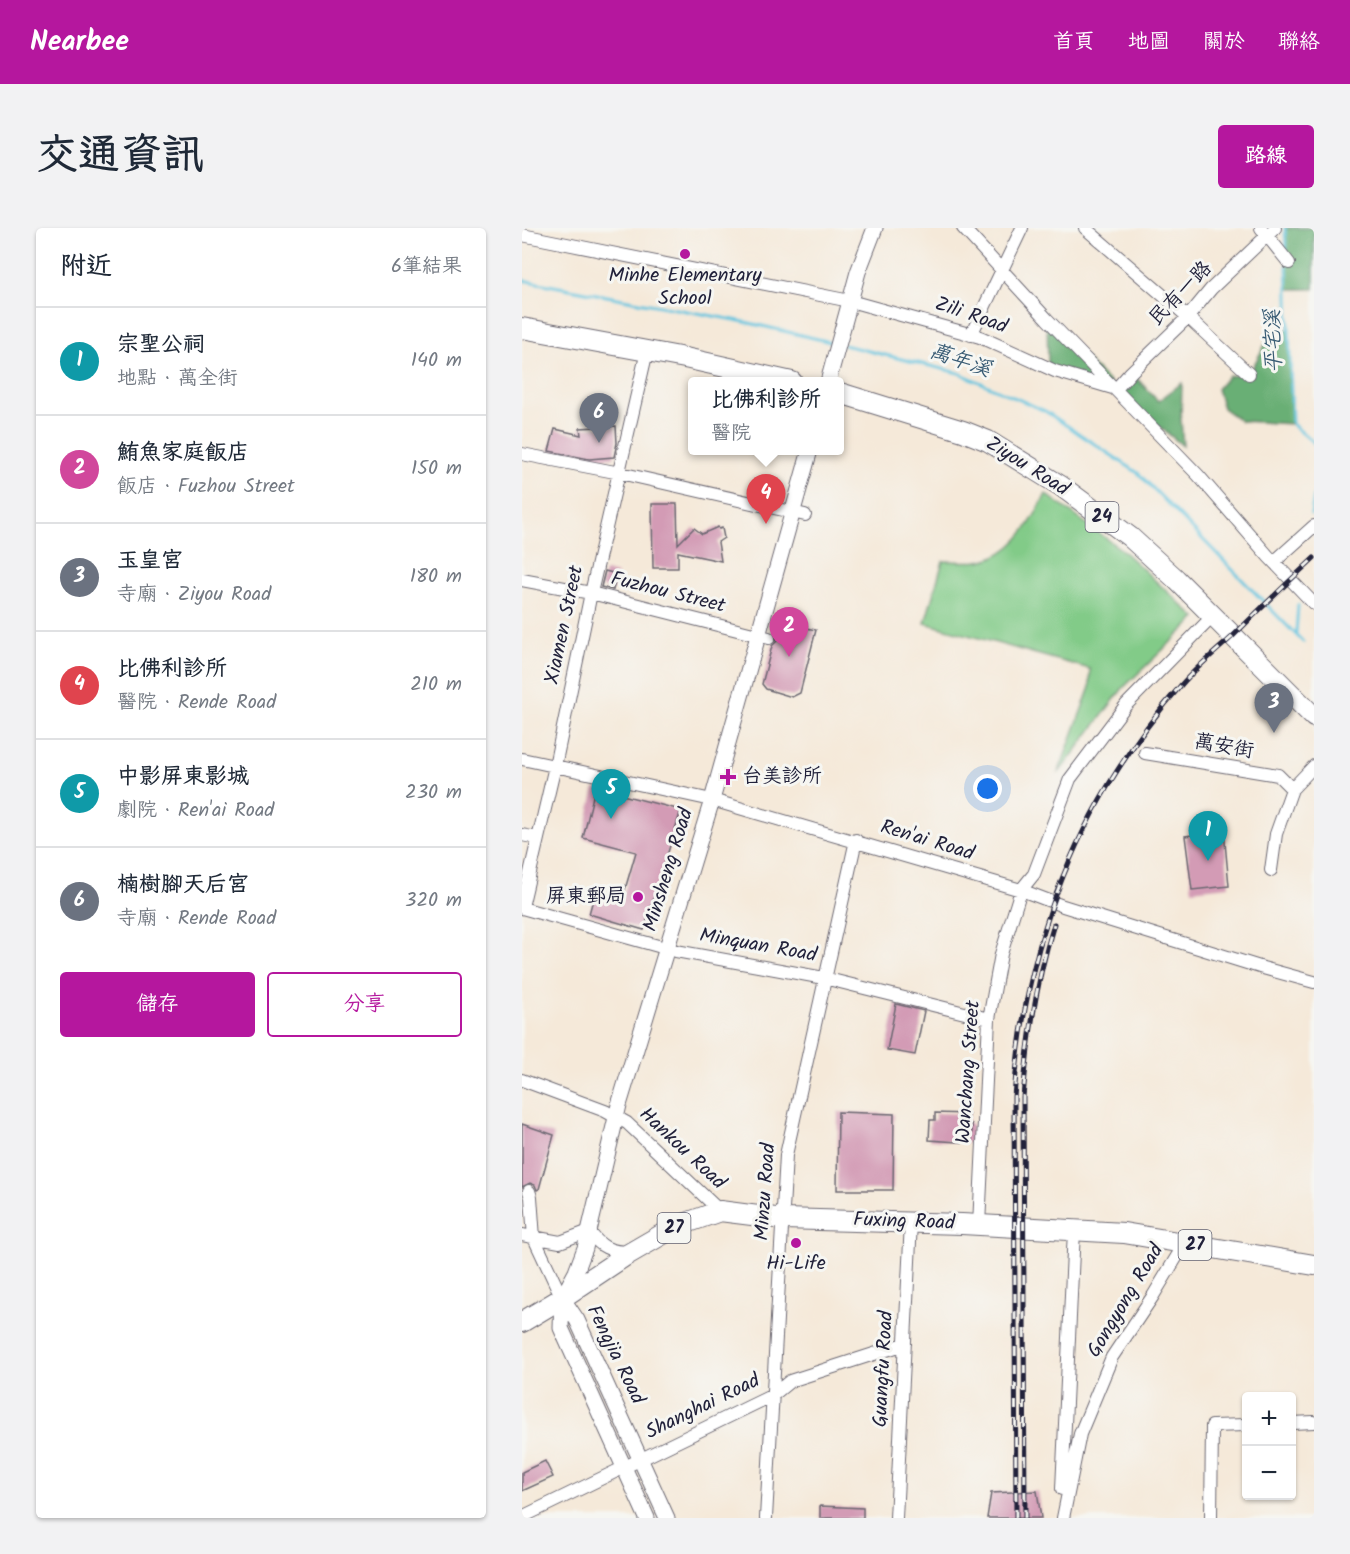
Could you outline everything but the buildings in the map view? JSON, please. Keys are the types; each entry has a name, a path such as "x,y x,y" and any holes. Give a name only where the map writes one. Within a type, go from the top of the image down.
{"main road":[{"path":"522,328 773,377"},
{"name":"Ziyou Road","path":"844,394 963,431 1005,450 1061,486 1130,537 1214,615 1314,717"},
{"name":"Fuxing Road","path":"522,1322 631,1252 675,1227 720,1211 783,1219 911,1222 1135,1234 1314,1265"}],"street":[{"path":"829,377 861,262 875,228"},
{"path":"963,228 1116,389"},
{"path":"971,335 1022,228"},
{"path":"1085,228 1188,317 1249,374"},
{"path":"1268,230 1289,263"},
{"name":"民有一路","path":"1116,389 1188,317 1211,289 1268,230"},
{"name":"Zili Road","path":"522,236 850,301 971,335 1055,371 1116,389 1198,475 1314,604"},
{"name":"Xiamen Street","path":"522,908 646,351"},
{"path":"522,454 620,473 799,514"},
{"name":"Minsheng Road","path":"562,1298 578,1266 589,1231 617,1117 799,514 809,455"},
{"path":"1274,562 1314,526"},
{"name":"Fuzhou Street","path":"522,580 591,593 763,637"},
{"name":"Wanchang Street","path":"979,1225 989,1019 1001,954 1022,890 1034,874 1070,779 1126,705 1214,615"},
{"name":"萬安街","path":"1144,753 1278,776 1292,789"},
{"name":"Ren'ai Road","path":"522,759 712,800 856,840 1314,982"},
{"path":"1271,870 1276,834 1292,789 1314,766"},
{"path":"522,835 537,838"},
{"name":"Minzu Road","path":"766,1518 786,1155 856,840"},
{"name":"Minquan Road","path":"522,908 668,948 824,978 989,1019"},
{"name":"Hankou Road","path":"522,1080 627,1123 720,1211"},
{"path":"529,1191 531,1219 528,1237 562,1298"},
{"name":"Guangfu Road","path":"896,1518 911,1222"},
{"name":"Gongyong Road","path":"1061,1518 1074,1230"},
{"path":"528,1237 560,1242 589,1231 606,1249 615,1252 631,1252"},
{"name":"Gongyong Road","path":"1061,1518 1080,1434 1112,1357 1185,1243"},
{"name":"Fengjia Road","path":"562,1298 577,1320 667,1518"},
{"name":"Fengjia Road","path":"562,1298 561,1329 647,1518"},
{"name":"Shanghai Road","path":"523,1516 773,1395 790,1381 904,1344"},
{"path":"1296,1423 1314,1422"},
{"path":"1211,1518 1212,1426 1242,1425"}],"green space":[{"path":"1285,228 1314,228 1314,289 1288,289"},
{"path":"1047,319 1116,389 1131,372 1158,401 1182,383 1183,446 1118,392 1048,367"},
{"path":"1273,330 1289,330 1292,424 1241,421 1223,408 1217,389 1228,376 1249,374"},
{"path":"1046,494 1122,550 1196,618 1123,688 1058,774 1090,687 1090,669 925,623 943,561 981,561 1002,552 1011,546 1025,530"}],"waterway":[{"name":"平宅溪","path":"1285,228 1286,253"},
{"name":"平宅溪","path":"1287,266 1292,424 1314,443"},
{"name":"萬年溪","path":"522,280 745,322 835,343"},
{"name":"萬年溪","path":"844,345 959,373 1045,411 1138,473 1303,642"},
{"name":"平宅溪","path":"1311,514 1314,496"},
{"name":"平宅溪","path":"1296,633 1298,605"}],"railway":[{"path":"1016,1518 1014,1097 1020,1039 1030,983 1045,929 1063,876 1086,826 1113,777 1145,729 1182,684 1314,558"},
{"path":"1025,1518 1023,1097 1034,1010 1042,967 1054,924"}],"place":[{"name":"Minhe Elementary School","path":"685,254"},
{"name":"楠樹腳天后宮","path":"599,443"},
{"name":"比佛利診所","path":"766,524"},
{"name":"鮪魚家庭飯店","path":"789,657"},
{"name":"玉皇宮","path":"1274,733"},
{"name":"台美診所","path":"728,777"},
{"name":"中影屏東影城","path":"611,819"},
{"name":"宗聖公祠","path":"1208,861"},
{"name":"屏東郵局","path":"638,897"},
{"name":"Hi-Life","path":"796,1243"}]}
